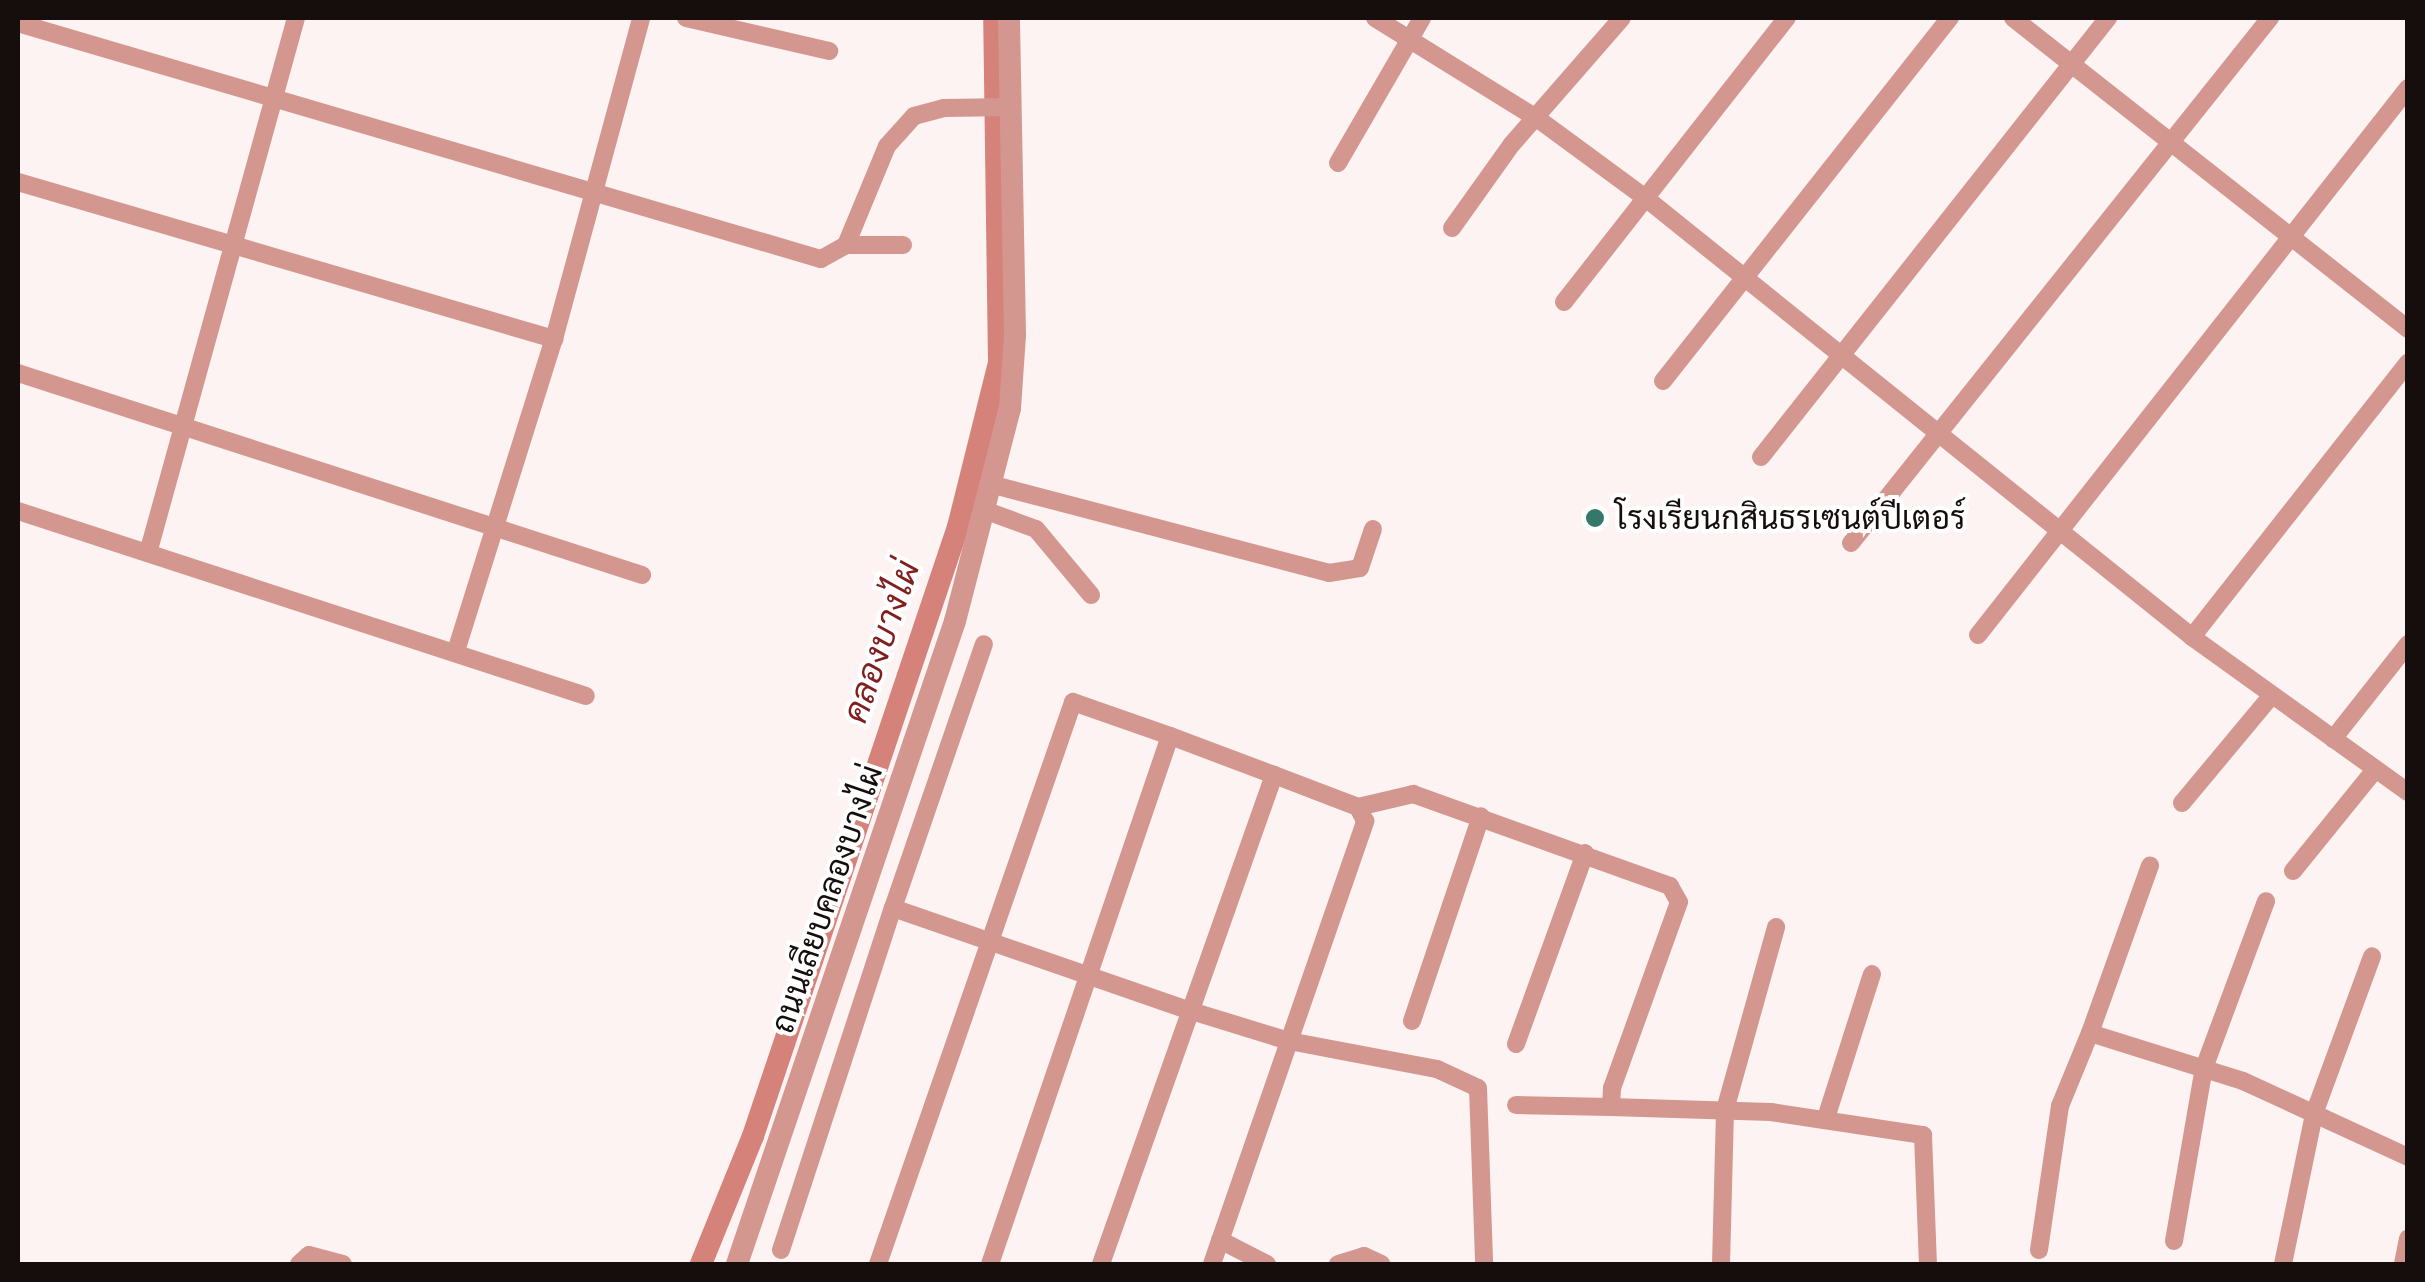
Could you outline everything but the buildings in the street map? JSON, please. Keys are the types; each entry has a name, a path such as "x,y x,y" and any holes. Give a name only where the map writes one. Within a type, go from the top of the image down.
{"street":[{"path":"148,553 180,424 236,242 296,18"},
{"path":"456,652 554,339 641,18"},
{"path":"686,18 829,50"},
{"name":"ถนนเลียบคลองบางไผ่","path":"736,1264 955,621 1014,375 1005,108 1009,18"},
{"path":"1374,18 1538,119 1643,196 1840,357 2061,526 2192,637 2408,792"},
{"path":"1338,163 1422,18"},
{"path":"1452,228 1622,18"},
{"path":"1564,302 1643,196 1787,18"},
{"path":"1662,381 1741,276 1950,18"},
{"path":"2013,18 2408,329"},
{"path":"1761,457 2108,18"},
{"path":"1851,543 2270,18"},
{"path":"18,23 816,259 833,257 846,245 899,128 927,110 1005,108"},
{"path":"1978,635 2408,88"},
{"path":"18,182 236,242 554,339"},
{"path":"846,245 903,246"},
{"path":"2192,637 2408,363"},
{"path":"18,373 495,532 642,575"},
{"path":"990,484 1329,572 1360,568 1373,528"},
{"path":"984,510 1036,529 1091,595"},
{"path":"18,511 586,696"},
{"path":"781,1250 984,644"},
{"path":"2333,739 2408,644"},
{"path":"2182,803 2272,696"},
{"path":"878,1264 1073,702 1358,807 1413,794 1585,852 1670,886 1679,902 1612,1088 1612,1107"},
{"path":"990,1264 1170,736"},
{"path":"2294,871 2374,771"},
{"path":"1101,1264 1274,776"},
{"path":"1212,1264 1365,820 1358,807"},
{"path":"1412,1021 1480,816"},
{"path":"1516,1044 1585,852"},
{"path":"2039,1250 2060,1106 2150,865"},
{"path":"2174,1241 2204,1068 2266,901"},
{"path":"893,908 1288,1041 1437,1068 1478,1088 1484,1264"},
{"path":"1721,1264 1726,1110 1776,927"},
{"path":"2284,1264 2314,1114 2372,956"},
{"path":"1826,1118 1872,974"},
{"path":"2090,1033 2204,1068 2408,1157"},
{"path":"1516,1105 1726,1110 1826,1118 1923,1135 1928,1264"},
{"path":"2403,1264 2408,1238"},
{"path":"1220,1240 1267,1264"},
{"path":"299,1264 309,1254 342,1264"},
{"path":"1338,1264 1364,1256 1381,1264"}],"waterway":[{"name":"คลองบางไผ่","path":"701,1264 753,1136 958,527 999,362 994,18"}],"place":[{"name":"โรงเรียนกสินธรเซนต์ปีเตอร์","path":"1595,518"}]}
